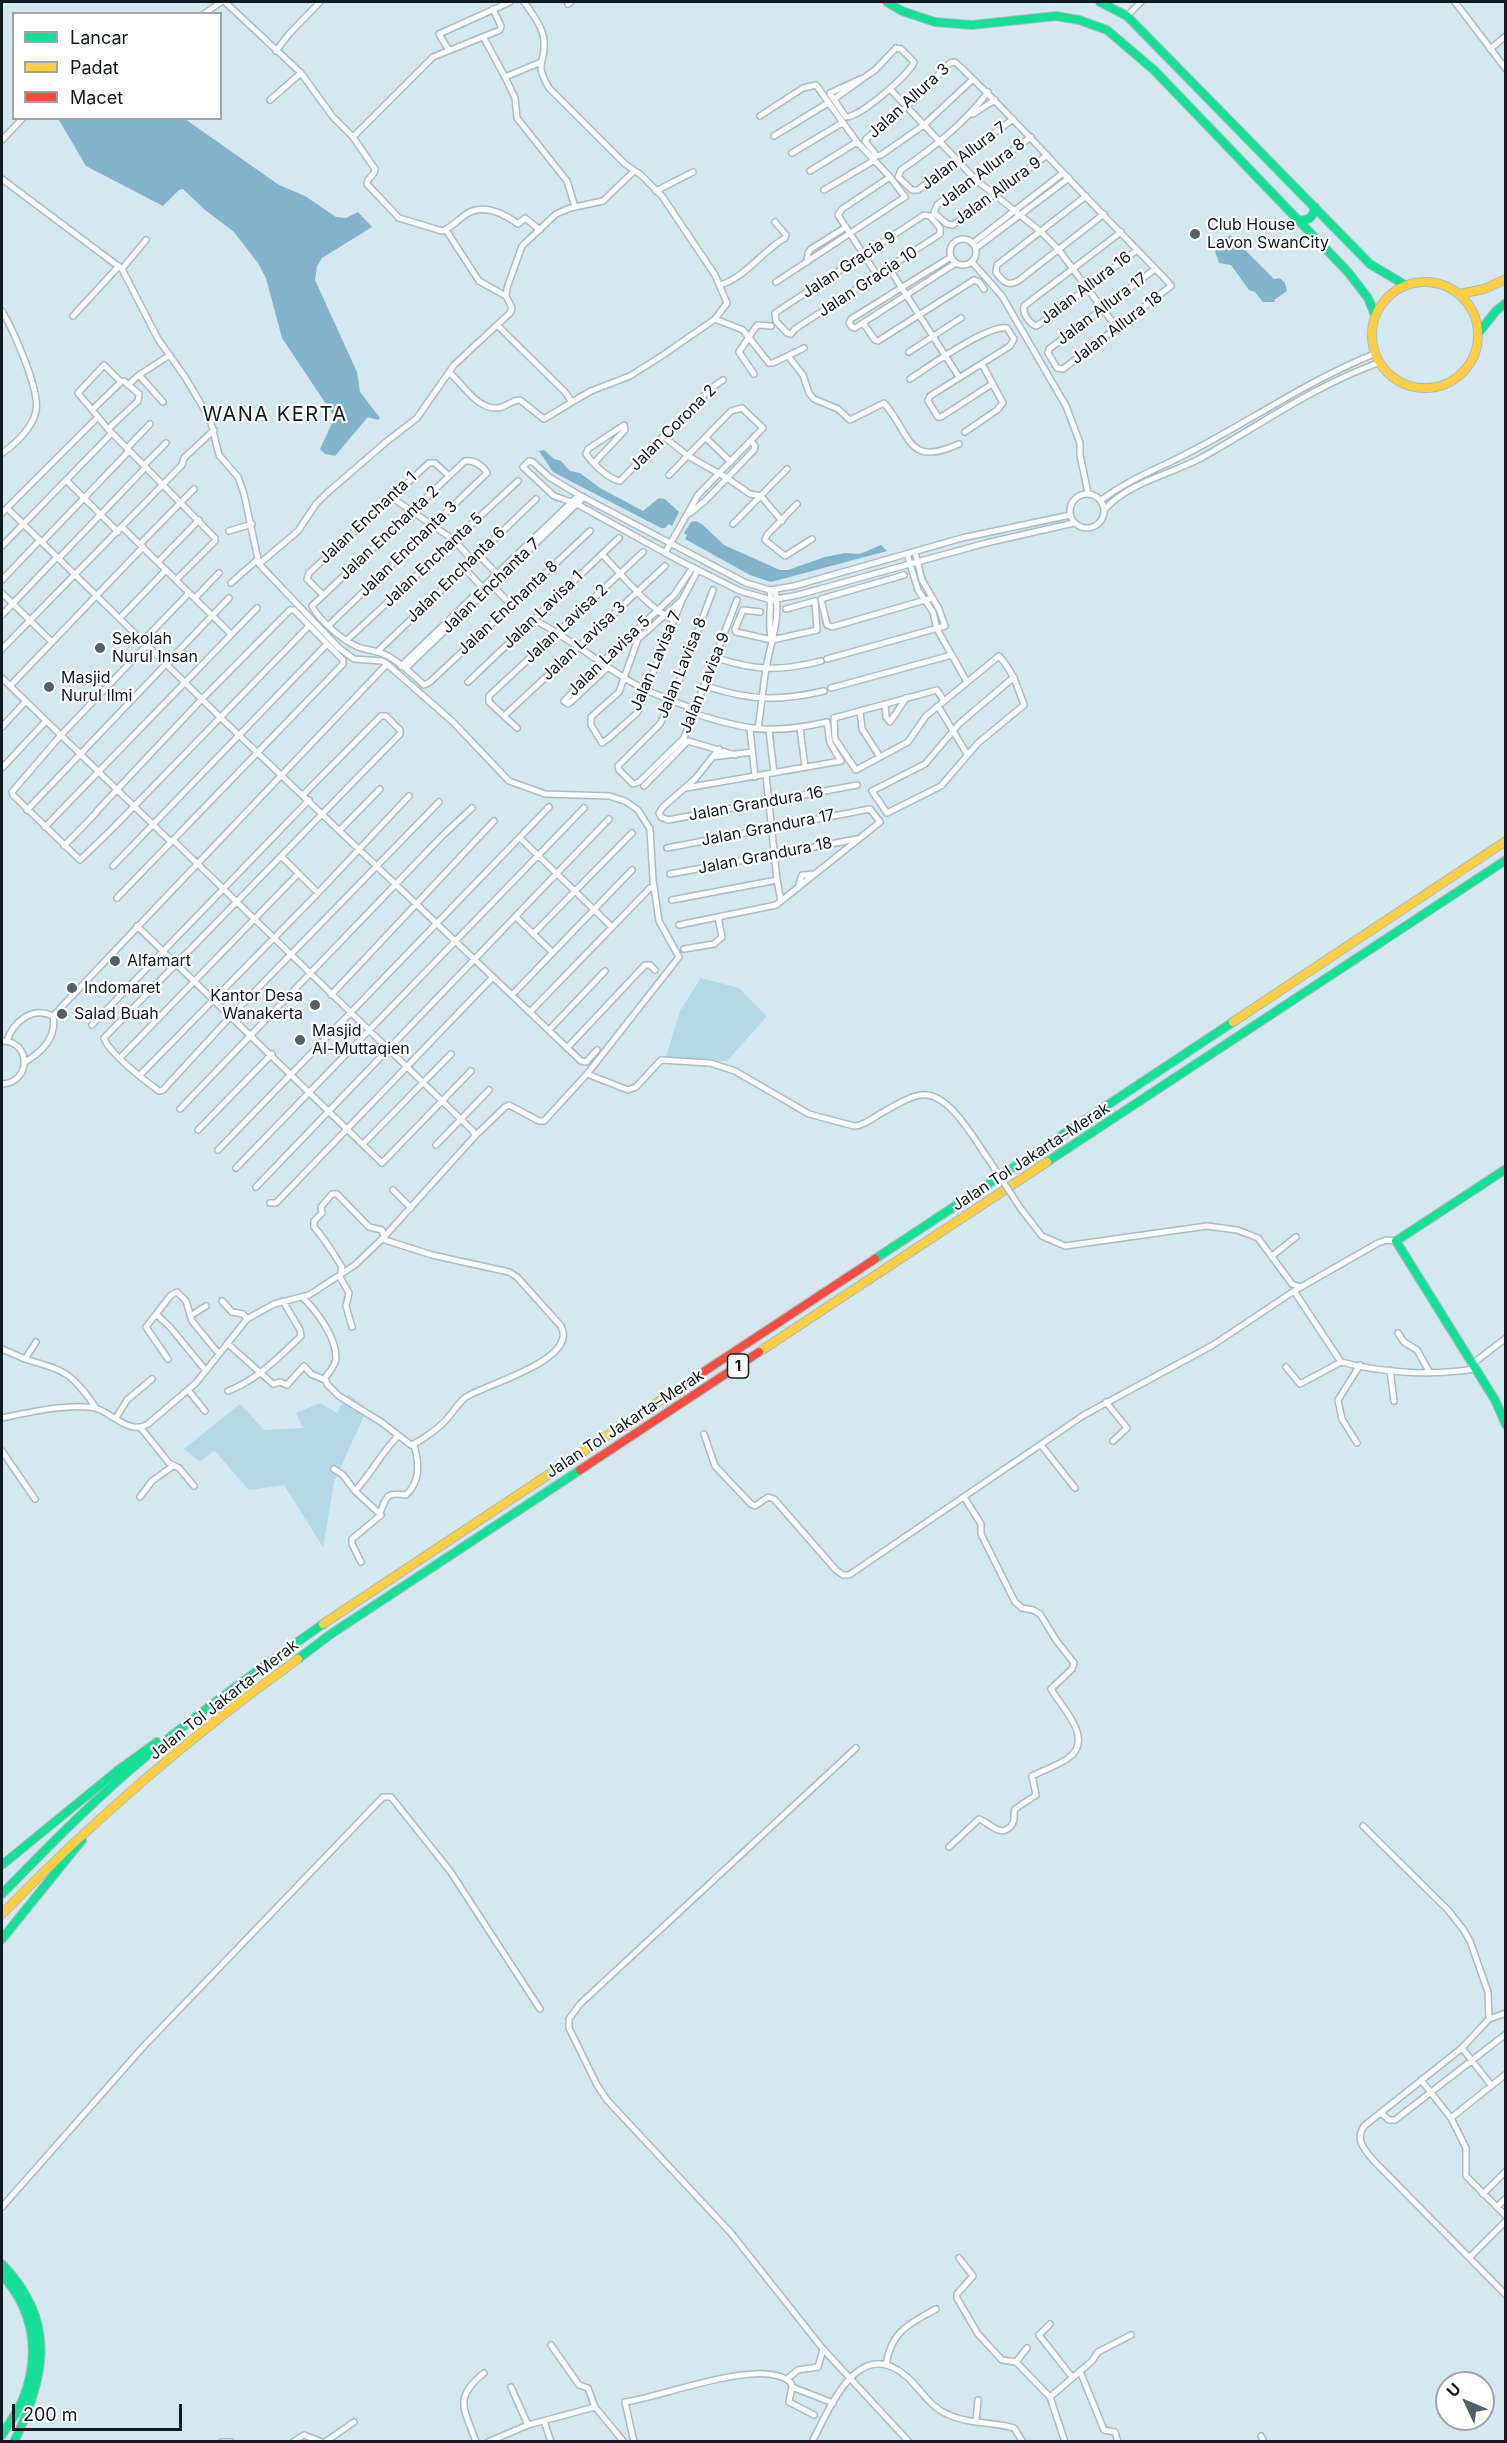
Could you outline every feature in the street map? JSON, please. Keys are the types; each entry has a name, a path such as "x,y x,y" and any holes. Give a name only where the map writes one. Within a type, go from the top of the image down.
{"main road":[{"path":"887,2 902,11 935,22 972,25 1056,16 1079,20 1107,30 1154,70 1298,220 1364,291 1375,315"},
{"path":"1100,2 1127,16 1372,265 1405,285"},
{"path":"1298,220 1308,220 1313,216 1315,207"},
{"path":"1460,294 1484,289 1506,279"},
{"path":"1434,282 1447,286 1460,294 1473,311 1479,332 1476,353 1465,372 1447,385 1436,388 1413,388 1393,379 1378,363 1374,354 1372,328 1375,315 1387,297 1405,285 1434,282"},
{"path":"1479,332 1496,311 1506,303"},
{"name":"Jalan Tol Jakarta–Merak","path":"2,1894 77,1818 130,1770 193,1718 331,1619 1506,841"},
{"name":"Jalan Tol Jakarta–Merak","path":"2,1914 63,1850 106,1810 202,1730 332,1634 1506,860"},
{"path":"1506,1169 1396,1241 1495,1400 1506,1425"},
{"path":"2,1865 124,1763 193,1718"},
{"path":"2,1939 106,1810"},
{"path":"2,2264 17,2279 28,2296 36,2316 42,2356 39,2376 25,2421 15,2442"},
{"path":"2,2275 16,2291 30,2318 34,2354 23,2399 2,2435"}],"street":[{"path":"207,12 223,2 301,73 333,117 353,137 375,169 367,184 396,215 442,231 476,209 488,210 504,215 518,224 525,218 540,230"},
{"path":"276,51 320,2"},
{"path":"448,50 439,34 510,2"},
{"path":"448,372 480,403 500,408 514,400 520,400 544,419 591,391 630,376 715,319 727,303 720,285 668,204 554,93 541,73 539,63 544,44 543,36 524,2"},
{"path":"1127,16 1141,2"},
{"path":"1455,2 1506,69"},
{"path":"353,137 433,57 484,38 501,28 493,9"},
{"path":"1490,49 1506,36"},
{"path":"484,38 515,98 517,118 567,181 575,207"},
{"path":"896,48 901,49 914,64 890,89 852,117 846,117 831,91 861,79 875,70 896,48"},
{"name":"Jalan Allura 3","path":"875,158 865,141 907,106 953,61 972,80"},
{"path":"505,77 539,63"},
{"path":"270,100 301,73"},
{"path":"824,190 924,125 972,80 988,92 1155,269"},
{"path":"760,116 803,88 812,85 820,88 828,103 857,142 875,158 905,195 903,199 776,282"},
{"path":"890,89 975,179 1040,231 1058,249 1118,328"},
{"path":"969,117 988,92"},
{"path":"941,142 969,117 995,100"},
{"path":"774,136 828,103"},
{"name":"Jalan Allura 7","path":"941,142 898,174 914,192 1013,119"},
{"path":"2,140 21,120"},
{"path":"792,153 842,123"},
{"name":"Jalan Allura 8","path":"950,225 934,213 934,209 1031,137"},
{"path":"810,171 857,142"},
{"name":"Jalan Allura 9","path":"950,225 1047,155"},
{"path":"506,296 517,255 522,246 556,214 603,201 634,171"},
{"path":"656,191 693,172"},
{"path":"975,245 1063,173"},
{"path":"877,276 838,217 839,212 890,177"},
{"path":"1017,212 1069,178"},
{"path":"2,179 120,268 154,333 205,411 214,430 219,455 236,473 252,524 258,562 348,655 354,659 375,660 387,664 453,722 509,781 546,794 597,795 618,798 638,810 649,826 659,921 679,958 587,1074 543,1122 506,1106 475,1136 383,1238 340,1277 309,1295 283,1301 247,1319 206,1371 155,1419 141,1428 132,1427 96,1408 68,1408 2,1418"},
{"path":"1086,196 996,267 998,275 1005,283 1011,284 1104,214"},
{"name":"Jalan Gracia 9","path":"795,329 791,334 787,333 776,321 775,313 922,216 930,216 940,228 940,234"},
{"path":"720,285 736,278 767,249 785,238 786,234 775,222"},
{"path":"807,262 808,253 812,249 846,227"},
{"path":"231,582 298,531 316,504 327,493 386,441 417,418 448,372 475,343 511,311 512,306 506,296 479,281 446,230"},
{"path":"1073,268 1121,232"},
{"name":"Jalan Gracia 10","path":"795,329 940,234"},
{"path":"966,239 975,245 975,258 967,265 956,263 951,257 950,252 955,241 966,239"},
{"path":"73,316 146,240"},
{"name":"Jalan Allura 16","path":"1073,268 1024,306 1024,312 1035,326 1137,250"},
{"path":"951,257 849,321 852,327 855,328 956,263"},
{"path":"972,262 1002,296 1066,406 1080,443 1080,455 1088,493"},
{"path":"889,268 959,377"},
{"name":"Jalan Allura 18","path":"1063,369 1171,286 1155,269"},
{"name":"Jalan Allura 17","path":"1063,369 1058,368 1048,353 1049,350 1155,269"},
{"path":"862,323 878,341 974,280 979,282 984,289"},
{"path":"2,311 25,364 35,396 36,411 19,439 2,453"},
{"path":"909,352 961,318"},
{"path":"715,319 741,328 765,361 772,363 804,348"},
{"path":"497,325 572,402"},
{"path":"754,374 739,352 750,333 758,325 771,326"},
{"path":"910,379 976,338 1003,327 1011,332 1013,343 930,396 929,402 938,417 941,417 992,384"},
{"path":"1101,500 1136,477 1190,452 1318,379 1374,354"},
{"path":"128,385 170,355"},
{"path":"788,356 802,375 814,399 838,410 850,420 884,403 916,449 925,453 937,453 959,444"},
{"path":"965,432 1003,403 982,363"},
{"path":"1105,509 1134,488 1200,458 1321,387 1378,363"},
{"path":"2,546 66,480 110,431 138,400 139,394 124,381 121,382 104,365 78,393 110,431 215,538 215,541 176,580"},
{"path":"139,375 163,402"},
{"name":"Jalan Corona 2","path":"594,463 614,480 620,481 710,389 723,380"},
{"path":"92,410 121,382"},
{"path":"665,553 698,495 752,442 763,428 740,407 726,414 669,475"},
{"path":"2,513 98,417"},
{"path":"2,580 84,498 150,424"},
{"path":"624,425 625,430 594,463 586,454 588,449 624,425"},
{"path":"2,649 182,465 184,458 214,430"},
{"path":"663,436 688,456 750,494 761,496 782,521"},
{"path":"705,438 731,462"},
{"path":"686,516 705,501 754,450 755,446 752,442"},
{"path":"2,615 101,515 166,443"},
{"name":"Jalan Enchanta 2","path":"329,625 313,609 313,604 465,461 472,460 487,473"},
{"path":"1070,515 962,538 804,584 772,590 746,583 581,496 549,477 533,462 525,464 523,469 554,496 574,503 665,553 752,596 774,600 913,562 1074,523 1087,529 1094,527 1104,517 1105,509 1101,500 1088,493 1073,500 1070,515 1074,523"},
{"name":"Jalan Enchanta 1","path":"323,595 309,582 307,575 429,463 435,463 449,476"},
{"path":"733,524 787,469"},
{"name":"Jalan Enchanta 3","path":"329,625 487,473"},
{"path":"66,480 101,515 141,546 231,634"},
{"name":"Jalan Enchanta 5","path":"347,640 518,481"},
{"path":"194,489 52,642 5,683 196,863 442,1101 475,1136"},
{"name":"Jalan Enchanta 7","path":"403,667 581,496"},
{"path":"391,497 454,540 472,560"},
{"name":"Jalan Enchanta 6","path":"377,652 536,499"},
{"path":"797,504 765,539 785,556 812,539"},
{"path":"7,508 220,717 582,1062 588,1061 597,1050"},
{"path":"158,562 199,520"},
{"path":"229,531 252,524"},
{"name":"Jalan Enchanta 8","path":"403,667 426,684 590,531"},
{"name":"Jalan Lavisa 1","path":"468,682 619,538"},
{"name":"Jalan Lavisa 2","path":"504,716 489,702 489,696 643,552"},
{"path":"915,552 913,562 915,584 933,612 937,628 967,682"},
{"path":"478,554 499,576"},
{"path":"602,554 664,615 674,620"},
{"path":"827,659 945,626 907,554"},
{"name":"Jalan Lavisa 3","path":"504,716 665,566"},
{"path":"464,568 484,589"},
{"name":"Jalan Lavisa 7","path":"624,678 618,694 591,719 597,738 603,743 637,713 695,568"},
{"name":"Jalan Lavisa 5","path":"608,667 572,701 566,703 564,700 566,697 674,595 695,568"},
{"path":"120,618 166,570"},
{"path":"195,598 219,573"},
{"path":"904,575 821,598 827,625 830,627 932,598"},
{"name":"Jalan Enchanta 7","path":"484,589 492,585 499,576"},
{"path":"492,585 511,605"},
{"path":"758,729 766,669 775,635 772,590"},
{"name":"Jalan Lavisa 8","path":"636,784 627,779 618,766 656,729 672,700 713,591"},
{"path":"189,592 12,790 13,795 27,810 80,860 309,626"},
{"path":"2,593 52,642"},
{"path":"27,810 229,598"},
{"path":"624,678 638,639 682,600"},
{"name":"Jalan Lavisa 9","path":"636,784 679,744 687,731 697,712 737,600"},
{"path":"760,612 744,609 736,631 772,640 786,639 817,630 814,601 786,609"},
{"path":"45,827 257,608"},
{"path":"64,846 202,699 290,610 294,610 342,659 343,664 117,898"},
{"path":"533,619 557,631 624,678 647,691 697,712 750,729 800,728 827,722 830,743 842,761 686,788"},
{"path":"329,625 356,646 385,655 403,667"},
{"path":"113,866 327,644"},
{"path":"709,687 736,696 776,700 828,689 952,655"},
{"path":"944,701 937,690 834,718 835,739 856,770 909,742 926,717 999,656 1012,670 1024,705 967,754 941,786 887,813 872,790 925,764 952,730 1014,677"},
{"path":"720,659 755,669 797,668 821,661"},
{"path":"53,1016 387,664"},
{"path":"885,704 886,717 890,722 906,698"},
{"path":"2,727 26,701"},
{"path":"938,706 967,754"},
{"path":"860,711 862,729 880,757"},
{"path":"303,795 381,716 386,716 400,729 400,733 282,857 104,1038 105,1042 158,1090 162,1091 230,1017 439,802"},
{"path":"504,716 517,728"},
{"path":"2,768 46,721"},
{"path":"800,728 805,767"},
{"path":"750,729 755,777"},
{"path":"769,730 774,773"},
{"path":"644,786 688,741 735,754"},
{"path":"686,788 719,749"},
{"path":"712,758 752,752"},
{"path":"766,775 781,901"},
{"path":"695,778 697,787"},
{"name":"Jalan Grandura 16","path":"686,788 663,807 659,813 661,817 668,820 857,785"},
{"path":"340,830 380,789"},
{"path":"140,1075 318,893 409,796"},
{"path":"93,1025 162,950 309,800"},
{"path":"218,1150 549,807"},
{"path":"180,1109 472,808"},
{"path":"236,1168 457,942 584,808"},
{"name":"Jalan Grandura 17","path":"667,848 870,809 880,824 859,838"},
{"path":"256,1187 609,819"},
{"path":"331,994 494,821"},
{"path":"533,934 632,833"},
{"path":"520,838 612,927"},
{"path":"679,925 773,906 859,838"},
{"name":"Jalan Grandura 18","path":"670,874 859,838"},
{"path":"282,857 318,893"},
{"path":"512,995 632,870"},
{"path":"121,1057 298,874"},
{"path":"672,900 777,880"},
{"path":"530,1012 650,888"},
{"path":"516,917 552,952"},
{"path":"684,949 714,944 722,937 718,917"},
{"path":"137,926 230,1017 272,1054 381,1162 384,1162 471,1071"},
{"path":"567,1048 645,965 650,965 655,970"},
{"path":"549,1030 605,971"},
{"path":"270,1203 276,1203 405,1066 494,977"},
{"path":"25,1062 18,1046 4,1041 11,1029 22,1018 35,1013 53,1016"},
{"path":"2,1083 9,1083 20,1077 25,1062 44,1047 52,1033 53,1016"},
{"path":"198,1130 272,1054"},
{"path":"363,1144 451,1054"},
{"path":"587,1074 628,1090 636,1087 660,1060 710,1063 744,1075 809,1114 854,1126 861,1125 915,1097 930,1096 949,1106 1042,1236 1065,1246 1192,1227 1219,1226 1258,1238 1292,1284 1301,1287"},
{"path":"436,1145 489,1090"},
{"path":"393,1190 411,1208"},
{"path":"352,1327 346,1306 350,1293 340,1277 342,1267 313,1224 322,1213 321,1207 332,1194 337,1194 346,1202 348,1208 369,1227 382,1230 383,1238"},
{"path":"1272,1256 1296,1237"},
{"path":"383,1238 432,1255 509,1272 517,1277 558,1322 565,1334 561,1344 544,1360 467,1397 442,1424 414,1445"},
{"path":"704,1434 715,1466 751,1504 755,1506 766,1498 773,1498 836,1570 843,1575 849,1575 1084,1415 1213,1345 1294,1291 1378,1243 1386,1240 1396,1241"},
{"path":"1294,1291 1341,1362"},
{"path":"168,1359 146,1327 168,1299 177,1292 186,1301 190,1316 219,1354"},
{"path":"302,1297 324,1321 336,1356 325,1380"},
{"path":"222,1301 232,1312 243,1314 247,1319"},
{"path":"228,1391 241,1386 261,1371 301,1336 300,1330 283,1301"},
{"path":"190,1316 206,1306"},
{"path":"157,1315 170,1327 206,1371"},
{"path":"1398,1333 1405,1343 1417,1350 1430,1373"},
{"path":"1286,1367 1300,1384 1341,1362 1390,1370 1430,1373 1473,1367 1506,1338"},
{"path":"25,1359 36,1342"},
{"path":"228,1344 275,1384 280,1382 287,1384 304,1366 311,1374 325,1380 339,1396 381,1422 406,1443 414,1445"},
{"path":"2,1349 66,1372 96,1408"},
{"path":"1357,1443 1342,1419 1338,1400 1360,1365"},
{"path":"1390,1370 1394,1401"},
{"path":"116,1418 127,1400 152,1379"},
{"path":"188,1390 205,1411"},
{"path":"1106,1402 1127,1428 1113,1441"},
{"path":"141,1428 173,1466 179,1468 194,1485"},
{"path":"355,1491 385,1450 398,1437"},
{"path":"361,1562 352,1544 352,1539 381,1516 380,1513 387,1496 394,1492 406,1495 414,1484 418,1471 414,1445"},
{"path":"1041,1445 1075,1488"},
{"path":"2,1451 35,1498"},
{"path":"140,1497 152,1481 173,1466"},
{"path":"334,1469 343,1475 355,1491 380,1513"},
{"path":"949,1846 979,1819 995,1830 1001,1830 1010,1825 1014,1821 1014,1809 1036,1794 1032,1776 1069,1758 1076,1749 1079,1736 1074,1722 1051,1689 1072,1669 1074,1663 1040,1614 1023,1608 1015,1602 981,1534 981,1524 964,1497"},
{"path":"856,1748 580,2004 569,2019 569,2028 597,2085 608,2100 731,2233 823,2349 909,2442"},
{"path":"2,2207 143,2047 383,1797 391,1797 450,1871 540,2009"},
{"path":"1363,1826 1448,1910 1463,1929 1470,1941 1488,1992 1488,2019"},
{"path":"1506,2013 1488,2019 1462,2048 1362,2129 1360,2136 1362,2145 1373,2160 1506,2295"},
{"path":"1381,2113 1392,2121 1506,2034"},
{"path":"1462,2048 1491,2085"},
{"path":"1450,2118 1506,2074"},
{"path":"1421,2080 1450,2118 1466,2148 1466,2176 1506,2218 1470,2257"},
{"path":"1483,2194 1506,2171"},
{"path":"1497,2207 1506,2198"},
{"path":"959,2258 973,2276 957,2294 966,2316 978,2334 1002,2360 1016,2362 1050,2397 1065,2442"},
{"path":"886,2365 890,2348 904,2327 936,2309"},
{"path":"1050,2324 1039,2335 1072,2377"},
{"path":"1050,2397 1098,2352 1131,2335"},
{"path":"551,2345 580,2386 589,2389 595,2407 624,2442"},
{"path":"1016,2362 1026,2348"},
{"path":"634,2442 625,2402 728,2376 748,2374 787,2379 798,2370 818,2367 823,2349"},
{"path":"812,2442 849,2378 866,2367 886,2365 907,2377 945,2414 1014,2428 1023,2442"},
{"path":"1080,2371 1105,2431 1115,2432 1118,2442"},
{"path":"476,2442 463,2408 468,2387 484,2373"},
{"path":"787,2379 792,2387 833,2403"},
{"path":"511,2387 528,2426"},
{"path":"792,2387 788,2401 814,2415"},
{"path":"976,2421 978,2400"},
{"path":"785,2411 791,2403"},
{"path":"488,2442 528,2426 595,2407"},
{"path":"544,2421 551,2442"},
{"path":"293,2442 304,2434 324,2442 354,2422"},
{"path":"222,2442 231,2442"}],"shaded area":[{"path":"59,120 186,120 279,185 305,196 336,217 346,218 358,212 372,227 322,258 317,266 315,280 357,372 360,392 380,418 378,420 368,417 335,456 325,454 320,449 334,419 332,413 282,338 266,278 258,263 234,232 205,210 183,189 179,190 163,206 86,166"},
{"path":"1230,235 1274,279 1280,278 1285,283 1287,291 1274,300 1275,302 1263,302 1255,292 1249,290 1231,265 1219,263 1215,251"},
{"path":"544,450 554,459 561,461 570,471 580,473 600,488 643,511 659,498 665,499 679,512 672,526 669,524 661,528 553,472 539,451"},
{"path":"696,521 724,545 780,570 788,570 825,557 845,553 860,554 881,545 887,551 771,582 750,575 685,539 687,535 684,533 691,522"},
{"path":"701,978 739,988 767,1016 727,1061 698,1061 666,1057 680,1011"},
{"path":"348,1394 367,1409 334,1482 323,1547 284,1485 249,1490 214,1450 200,1462 184,1449 240,1404 264,1430 303,1428 296,1413 320,1403 337,1413"}],"traffic: fast":[{"path":"887,2 902,11 935,22 972,25 1056,16 1079,20 1107,30 1154,70 1348,272 1368,298 1375,315"},
{"path":"1100,2 1127,16 1370,264 1405,285"},
{"path":"1298,221 1310,218 1315,207"},
{"path":"1479,332 1496,311 1506,303"},
{"path":"1047,1162 1506,860"},
{"path":"875,1259 1233,1022"},
{"path":"1506,1169 1396,1241 1495,1400 1506,1425"},
{"path":"298,1659 331,1634 580,1470"},
{"path":"2,1894 130,1770 225,1695 323,1624"},
{"path":"2,1865 117,1771 157,1742"},
{"path":"2,1939 82,1840"},
{"path":"2,2264 20,2285 32,2307 41,2350 39,2372 33,2394 14,2442"},
{"path":"2,2275 21,2303 27,2318 33,2350 29,2382 23,2399 2,2435"}],"traffic: slow":[{"path":"1460,294 1484,289 1506,279"},
{"path":"1425,282 1445,286 1463,297 1474,315 1478,335 1474,355 1463,373 1445,384 1425,388 1405,384 1387,373 1376,355 1372,335 1376,315 1387,297 1405,286 1425,282"},
{"path":"1233,1022 1506,841"},
{"path":"759,1352 1047,1162"},
{"path":"323,1624 670,1394"},
{"path":"2,1914 72,1845 144,1780 298,1659"}],"traffic: jam":[{"path":"670,1394 875,1259"},
{"path":"580,1470 759,1352"}],"place":[{"name":"Club House Lavon SwanCity","path":"1195,234"},
{"name":"Sekolah Nurul Insan","path":"100,648"},
{"name":"Masjid Nurul Ilmi","path":"49,687"},
{"name":"Alfamart","path":"115,961"},
{"name":"Indomaret","path":"72,988"},
{"name":"Kantor Desa Wanakerta","path":"315,1005"},
{"name":"Salad Buah","path":"62,1014"},
{"name":"Masjid Al-Muttaqien","path":"300,1040"}],"district":[{"name":"WANA KERTA","path":"275,415"}]}
